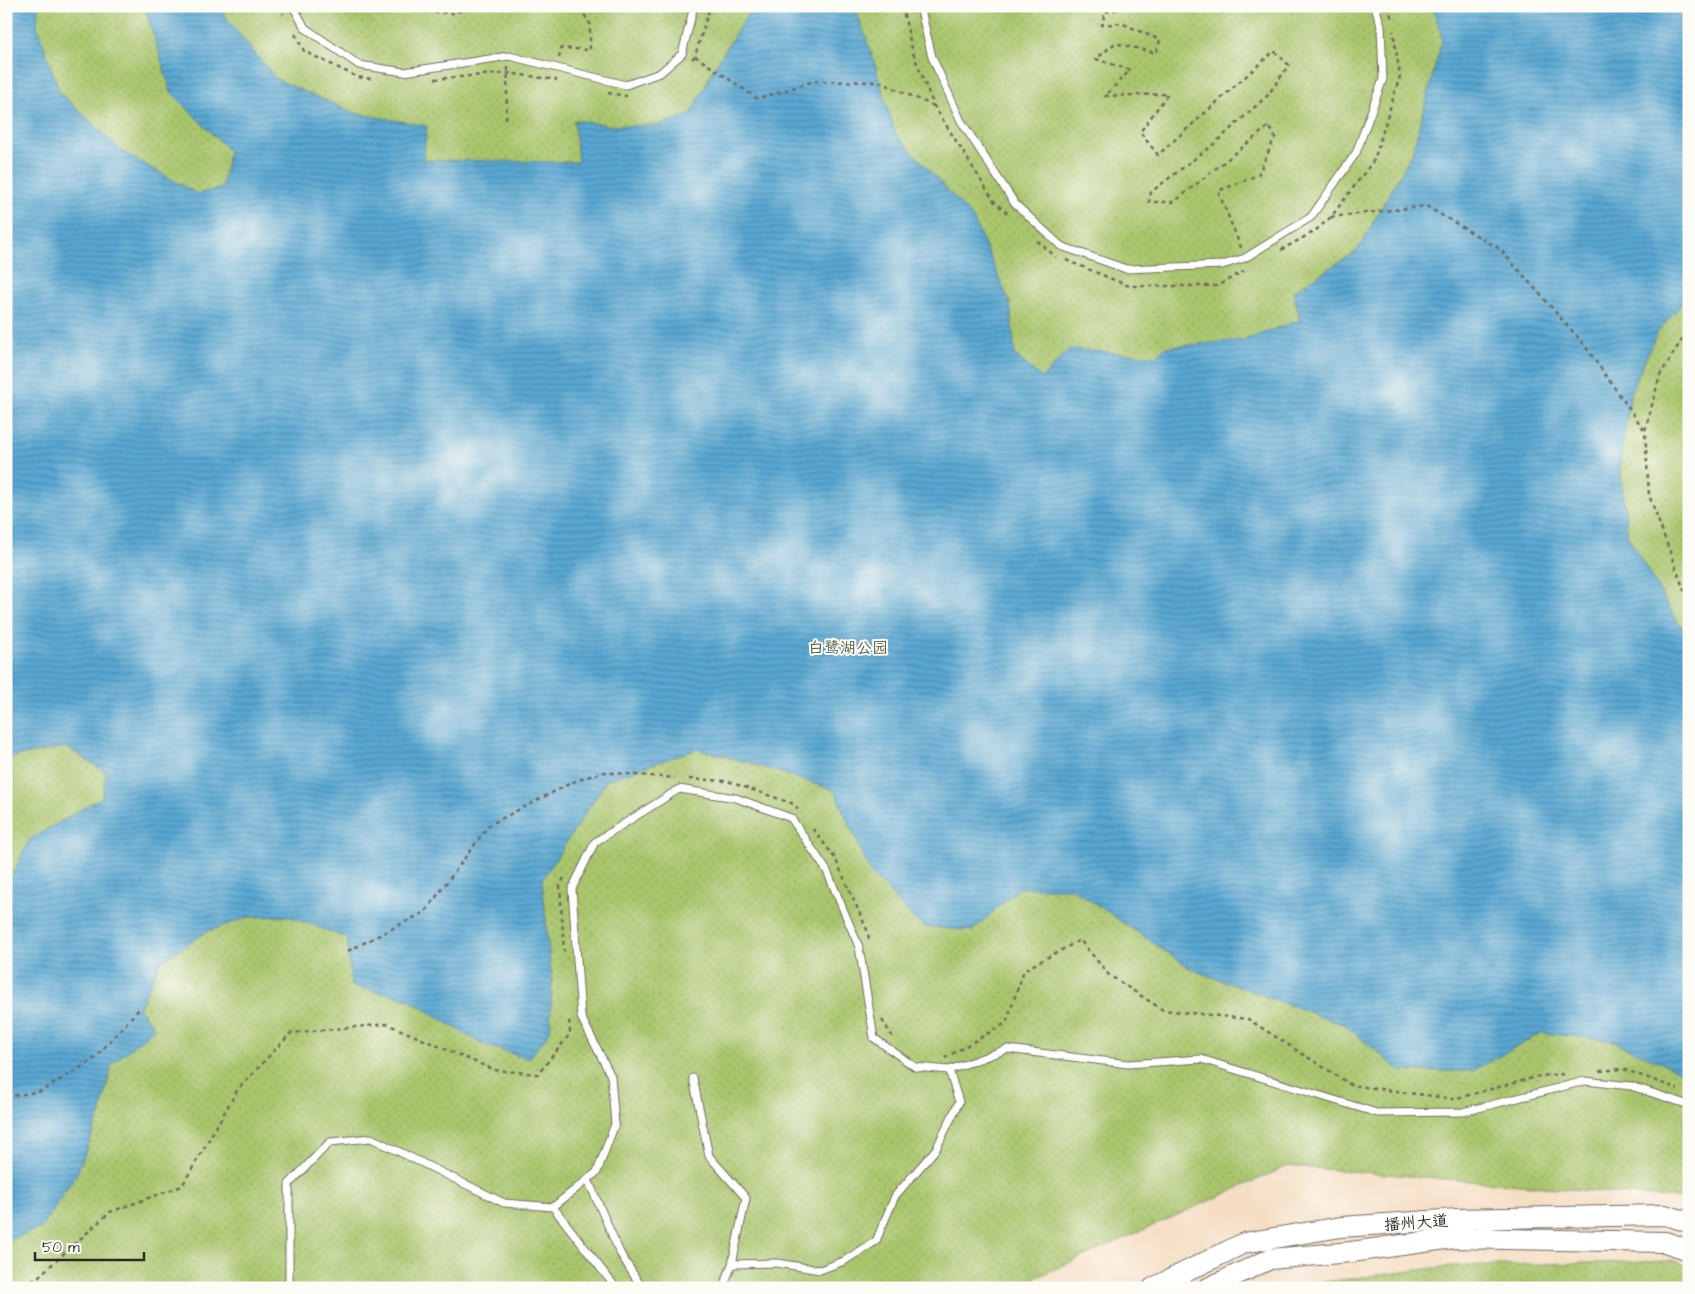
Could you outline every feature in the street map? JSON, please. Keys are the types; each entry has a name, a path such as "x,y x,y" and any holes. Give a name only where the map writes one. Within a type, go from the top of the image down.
{"main road":[{"name":"播州大道","path":"1153,1288 1244,1243 1341,1227 1457,1219 1665,1215 1689,1222"},
{"name":"播州大道","path":"1208,1288 1270,1259 1351,1252 1453,1238 1665,1242 1689,1250"}],"lane":[{"path":"293,6 304,28 359,65 404,72 509,56 626,85 660,73 682,54 694,6"},
{"path":"920,6 932,58 961,121 1015,204 1061,246 1126,269 1222,266 1245,258 1311,217 1356,154 1383,79 1381,26 1375,6"},
{"path":"289,1288 289,1184 330,1142 371,1138 504,1203 553,1207 597,1172 615,1124 611,1076 582,1017 572,889 594,842 679,789 736,798 791,818 827,871 859,946 874,1038 915,1067 949,1070 1007,1049 1128,1064 1201,1059 1377,1112 1463,1112 1585,1081 1631,1086 1689,1105"},
{"path":"732,1264 777,1263 820,1270 844,1261 876,1241 896,1196 936,1149 959,1102 949,1070"},
{"path":"693,1078 709,1156 746,1198 732,1264 724,1288"},
{"path":"588,1180 620,1253 642,1288"},
{"path":"553,1207 616,1288"}],"path":[{"path":"404,6 408,11 452,13 483,6"},
{"path":"558,68 561,48 590,50 590,24 579,6"},
{"path":"902,6 913,53 934,106 994,201 1009,215"},
{"path":"1133,6 1105,12 1102,25 1121,23 1160,40 1156,53 1115,43 1096,60 1130,70 1105,96 1168,94 1140,132 1158,155 1274,51 1289,65 1268,95 1214,144 1151,192 1149,202 1174,202 1269,126 1275,137 1258,175 1218,192 1245,258"},
{"path":"1274,254 1315,231 1331,217 1374,160 1400,76 1388,6"},
{"path":"506,119 509,56"},
{"path":"695,56 758,99 814,80 880,82 934,106"},
{"path":"1331,217 1426,206 1500,249 1582,342 1645,431"},
{"path":"1031,235 1053,255 1129,286 1217,286 1249,268"},
{"path":"1689,334 1683,338 1660,375 1645,431 1649,494 1684,590 1689,594"},
{"path":"348,951 425,912 489,825 575,781 603,772 726,781 794,804 800,811"},
{"path":"667,783 675,778"},
{"path":"812,827 835,858 868,932 869,942"},
{"path":"564,955 560,886 568,870"},
{"path":"938,1063 1006,1022 1024,970 1080,940 1109,975 1163,1010 1248,1019 1351,1085 1454,1099 1540,1076 1568,1074"},
{"path":"6,1097 42,1091 94,1059 138,1009"},
{"path":"17,1288 38,1277 110,1212 182,1186 238,1089 291,1033 387,1024 494,1070 538,1074 570,1034 569,1014"},
{"path":"880,1016 894,1040"},
{"path":"1596,1071 1624,1069 1679,1089"}],"green space":[{"name":"白鹭湖公园","path":"6,6 1689,6 1689,1199 1288,1166 1012,1288 6,1288"},
{"path":"1674,1261 1689,1266 1689,1288 1276,1288 1450,1266"}],"water":[{"name":"白鹭湖公园","path":"6,6 38,6 37,26 60,93 123,152 198,194 222,188 229,151 171,92 147,14 142,6 221,6 226,18 276,79 354,113 427,126 423,160 578,162 574,120 613,126 659,125 691,114 715,66 753,6 855,6 874,61 895,133 973,218 1010,303 1015,355 1042,378 1070,349 1156,356 1166,347 1244,340 1300,320 1293,291 1357,251 1412,153 1442,40 1433,6 1689,6 1689,295 1657,333 1631,391 1620,464 1628,537 1679,624 1689,631 1689,1075 1610,1040 1542,1033 1472,1071 1400,1071 1345,1025 1193,970 1072,888 1019,888 972,931 921,926 871,873 834,790 744,761 697,749 607,780 542,880 552,982 550,1031 529,1059 484,1045 406,998 351,986 347,938 288,916 249,917 208,931 160,962 139,1009 155,1028 112,1064 100,1115 77,1173 41,1228 6,1241 6,888 29,840 102,797 106,772 66,747 13,757 6,763"}]}
